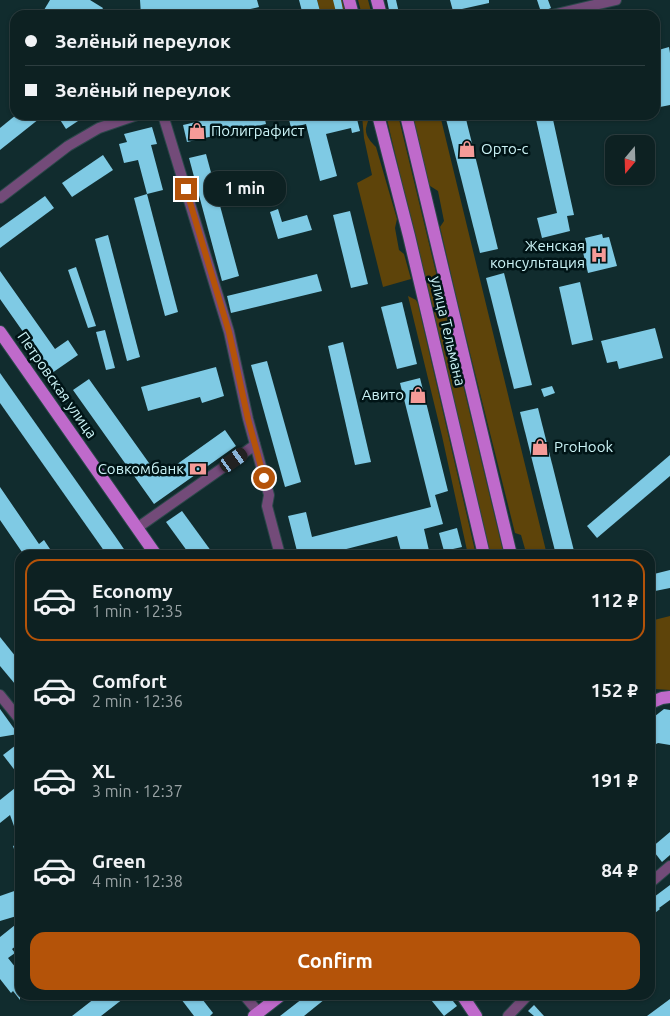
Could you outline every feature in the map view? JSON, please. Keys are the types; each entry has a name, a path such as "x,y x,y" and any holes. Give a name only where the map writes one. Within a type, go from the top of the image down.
{"main road":[{"name":"улица Тельмана","path":"379,120 409,236 483,550"},
{"name":"улица Тельмана","path":"407,120 510,550"},
{"name":"Петровская улица","path":"0,332 152,550"},
{"path":"655,701 670,697"},
{"path":"256,1014 274,1000"},
{"path":"465,1000 476,1016"}],"street":[{"path":"573,10 616,0"},
{"path":"0,198 68,146 99,128 122,120"},
{"path":"165,120 229,332 242,394 269,495 267,506 279,550"},
{"path":"137,528 255,445"},
{"path":"0,695 15,714"},
{"path":"655,879 670,866"},
{"path":"247,1000 256,1014"},
{"path":"508,1016 523,1000"}],"shaded area":[{"path":"317,0 342,0 345,10 320,10"},
{"path":"358,0 368,0 371,10 361,10"},
{"path":"362,120 368,120 366,134 376,147 397,219 395,228 399,250 404,254 411,279 383,287 357,183 372,175 364,138"},
{"path":"387,120 399,120 503,550 488,550"},
{"path":"411,120 441,120 546,550 525,550 521,535 515,533 440,227 444,221 438,191 427,184"},
{"path":"408,296 416,300 418,304 475,550 467,550"},
{"path":"670,616 670,690 655,689 655,620"}],"building":[{"path":"50,0 90,0 103,8 102,10 44,10"},
{"path":"140,0 257,0 259,7 246,10 141,10"},
{"path":"299,0 317,0 320,10 302,10"},
{"path":"333,0 341,0 343,10 336,10"},
{"path":"387,0 396,0 398,10 389,10"},
{"path":"450,0 489,0 489,3 453,10"},
{"path":"537,0 548,0 551,8 540,10"},
{"path":"669,47 670,105 660,107 660,50"},
{"path":"10,120 38,120 0,150 0,128"},
{"path":"60,120 80,120 66,129"},
{"path":"205,120 265,120 266,124 187,142 183,125"},
{"path":"289,120 357,120 360,131 352,133 351,128 326,134 337,176 320,181 306,124 291,128"},
{"path":"446,120 466,120 498,249 480,253"},
{"path":"536,120 553,120 574,215 567,216 570,231 542,238 537,218 557,213"},
{"path":"152,127 157,144 151,145 163,190 147,194 138,160 124,163 119,144 127,142 124,134"},
{"path":"206,154 239,276 222,281 189,158"},
{"path":"103,155 113,170 72,197 62,183"},
{"path":"147,194 178,312 165,316 134,198"},
{"path":"45,196 54,208 0,248 0,228"},
{"path":"278,209 282,222 307,215 312,230 278,239 270,212"},
{"path":"350,211 368,284 351,288 333,215"},
{"name":"Женская консультация","path":"602,234 603,238 609,237 617,266 588,273 581,244 586,242 585,238"},
{"path":"108,235 140,357 127,361 95,239"},
{"path":"76,267 96,326 88,328 68,270"},
{"path":"0,271 55,349 68,340 78,355 52,373 0,299"},
{"path":"504,273 532,385 514,389 486,278"},
{"path":"317,274 322,291 231,313 227,296"},
{"path":"580,282 593,340 572,345 559,287"},
{"path":"402,302 417,364 397,369 381,307"},
{"path":"655,328 663,358 619,369 617,361 607,363 601,341"},
{"path":"105,330 115,368 106,370 96,332"},
{"path":"343,342 371,462 355,465 328,346"},
{"path":"267,361 301,482 285,487 251,365"},
{"path":"216,367 224,396 202,403 200,397 148,411 141,387"},
{"path":"0,373 124,550 103,550 0,403"},
{"path":"420,378 448,491 435,495 443,524 424,529 429,550 401,550 397,536 342,550 297,550 288,516 306,512 312,537 431,507 400,383"},
{"path":"89,379 159,477 225,430 236,446 154,504 73,390"},
{"path":"552,386 555,393 544,397 541,389"},
{"path":"538,408 574,550 555,550 520,412"},
{"path":"670,455 670,476 597,538 587,526"},
{"path":"0,487 39,544 44,540 51,550 21,550 0,520"},
{"path":"182,511 210,550 186,550 166,522"},
{"path":"457,528 462,547 444,550 439,533"},
{"path":"670,570 670,588 655,591 655,574"},
{"path":"0,637 15,656 15,684 0,666"},
{"path":"0,709 15,730 15,734 0,737"},
{"path":"664,709 670,710 670,745 655,743 655,716"},
{"path":"15,746 15,771 3,755"},
{"path":"15,788 15,829 10,815 0,823 0,800"},
{"path":"670,832 670,855 662,862 655,853 655,845"},
{"path":"670,885 670,900 655,913 655,896"},
{"path":"15,891 15,916 0,921 0,896"},
{"path":"15,925 15,947 12,949 15,953 8,958 15,967 15,994 13,991 11,993 0,979 0,937"},
{"path":"670,999 670,1016 647,1016"},
{"path":"93,1000 122,1000 101,1016 72,1016"},
{"path":"182,1000 203,1000 213,1013 210,1016 194,1016"},
{"path":"301,1000 324,1000 304,1016 280,1016"},
{"path":"431,1000 452,1000 457,1006 444,1016"},
{"path":"534,1005 544,1016 534,1016 528,1011"}],"place":[{"name":"Полиграфист","path":"197,131"},
{"name":"Орто-с","path":"467,149"},
{"name":"Женская консультация","path":"599,255"},
{"name":"Авито","path":"418,395"},
{"name":"ProHook","path":"540,447"},
{"name":"Совкомбанк","path":"198,469"}],"route":[{"path":"186,189 229,332 248,419 264,478"}]}
